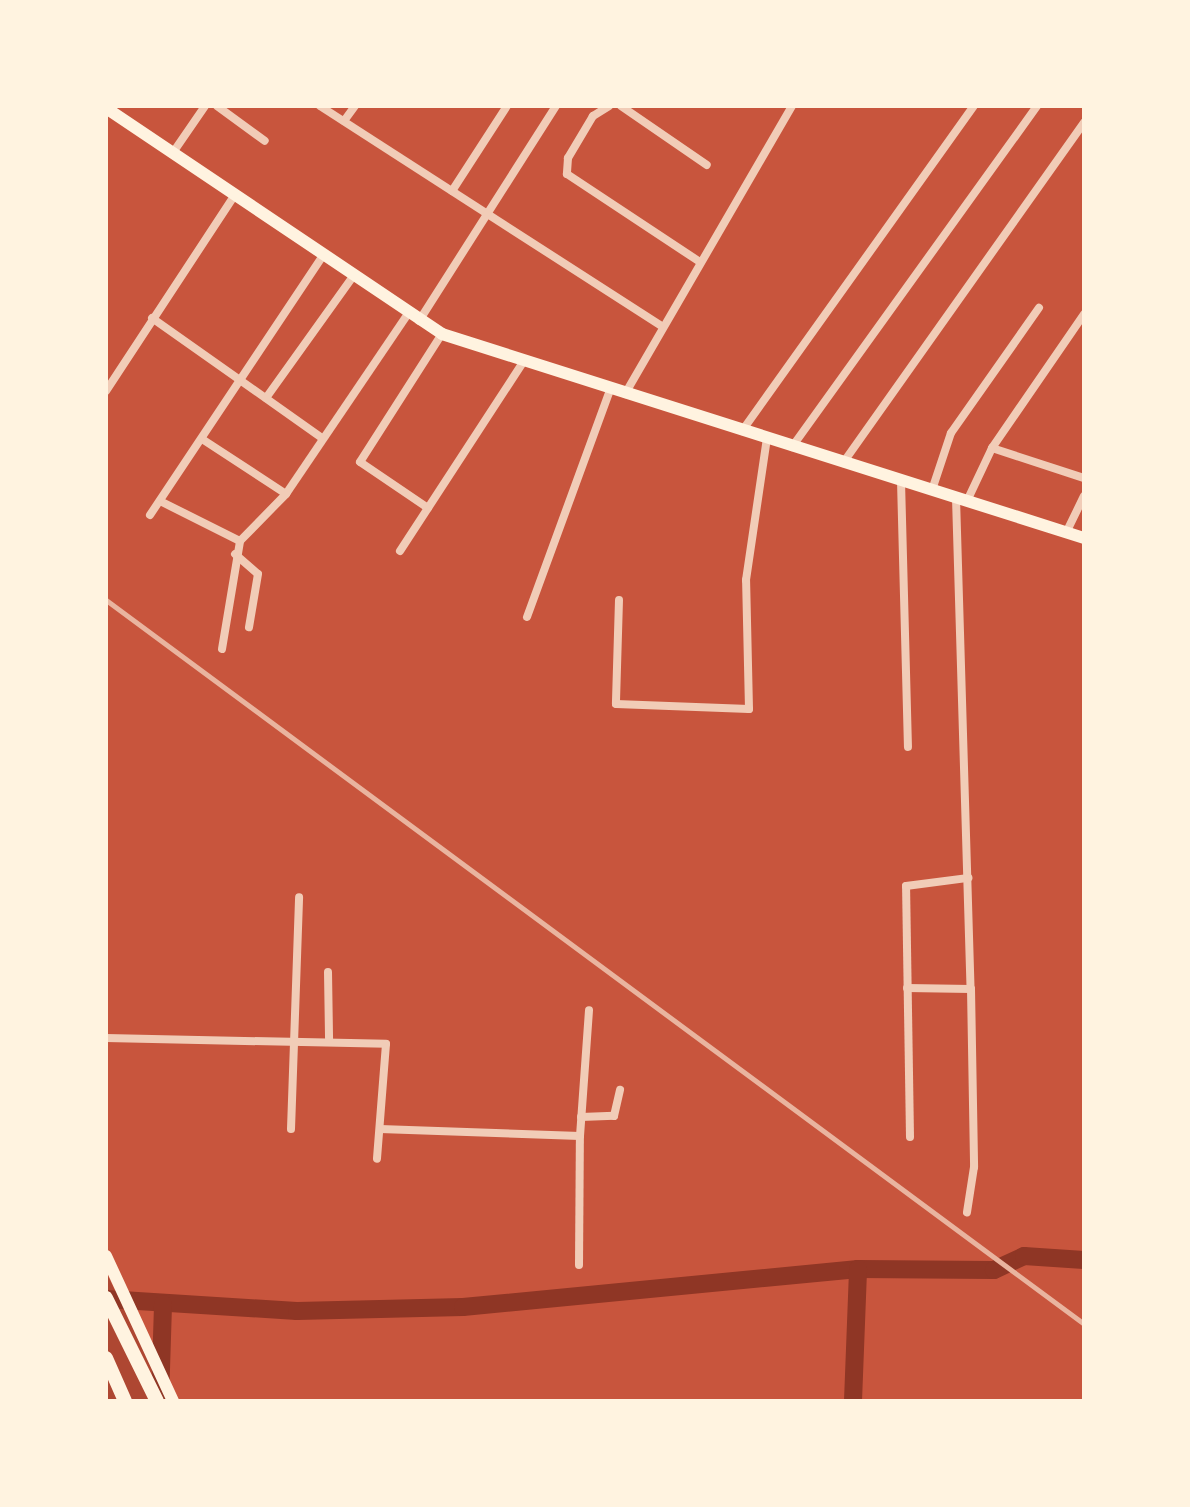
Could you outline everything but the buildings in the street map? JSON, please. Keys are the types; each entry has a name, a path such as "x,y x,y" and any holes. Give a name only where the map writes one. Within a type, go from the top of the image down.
{"main road":[{"path":"106,108 352,278 442,334 610,390 1084,538"},
{"path":"106,1256 173,1401"},
{"path":"106,1298 157,1401"},
{"path":"106,1358 125,1401"}],"street":[{"path":"172,154 205,106"},
{"path":"217,106 265,141"},
{"path":"320,106 662,326"},
{"path":"344,121 355,106"},
{"path":"452,191 507,106"},
{"path":"222,649 235,554 240,541 286,494 322,438 488,213 556,106"},
{"path":"609,106 593,116 568,158 567,174 700,262"},
{"path":"621,106 707,165"},
{"path":"742,431 974,106"},
{"path":"792,447 1037,106"},
{"path":"625,394 789,107"},
{"path":"843,463 1084,122"},
{"path":"106,391 234,196"},
{"path":"150,515 322,257"},
{"path":"266,398 352,278"},
{"path":"932,490 951,433 1039,308"},
{"path":"967,1212 973,1182 961,500 992,448 1084,314"},
{"path":"152,318 322,438"},
{"path":"428,508 360,462 442,334"},
{"path":"400,551 523,362"},
{"path":"527,617 610,390"},
{"path":"619,600 616,704 749,709 746,580 767,438"},
{"path":"202,439 286,494"},
{"path":"992,448 1084,478"},
{"path":"901,481 908,747"},
{"path":"1066,533 1084,496"},
{"path":"160,501 240,541"},
{"path":"235,554 258,574 249,627"},
{"path":"910,1137 907,883 968,878"},
{"path":"291,1129 298,1037 299,897"},
{"path":"328,972 329,1039"},
{"path":"907,988 971,989"},
{"path":"579,1265 580,1136 589,1010"},
{"path":"106,1038 298,1037 386,1044 377,1159"},
{"path":"581,1117 614,1116 620,1090"},
{"path":"380,1129 580,1136"}],"shaded area":[{"path":"106,1272 153,1370 166,1401 106,1401"}],"waterway":[{"path":"106,1299 297,1311 463,1307 858,1269 994,1270 1024,1256 1084,1260"},
{"path":"853,1401 858,1269"},
{"path":"160,1401 163,1304"}],"railway":[{"path":"106,600 1084,1324"}]}
